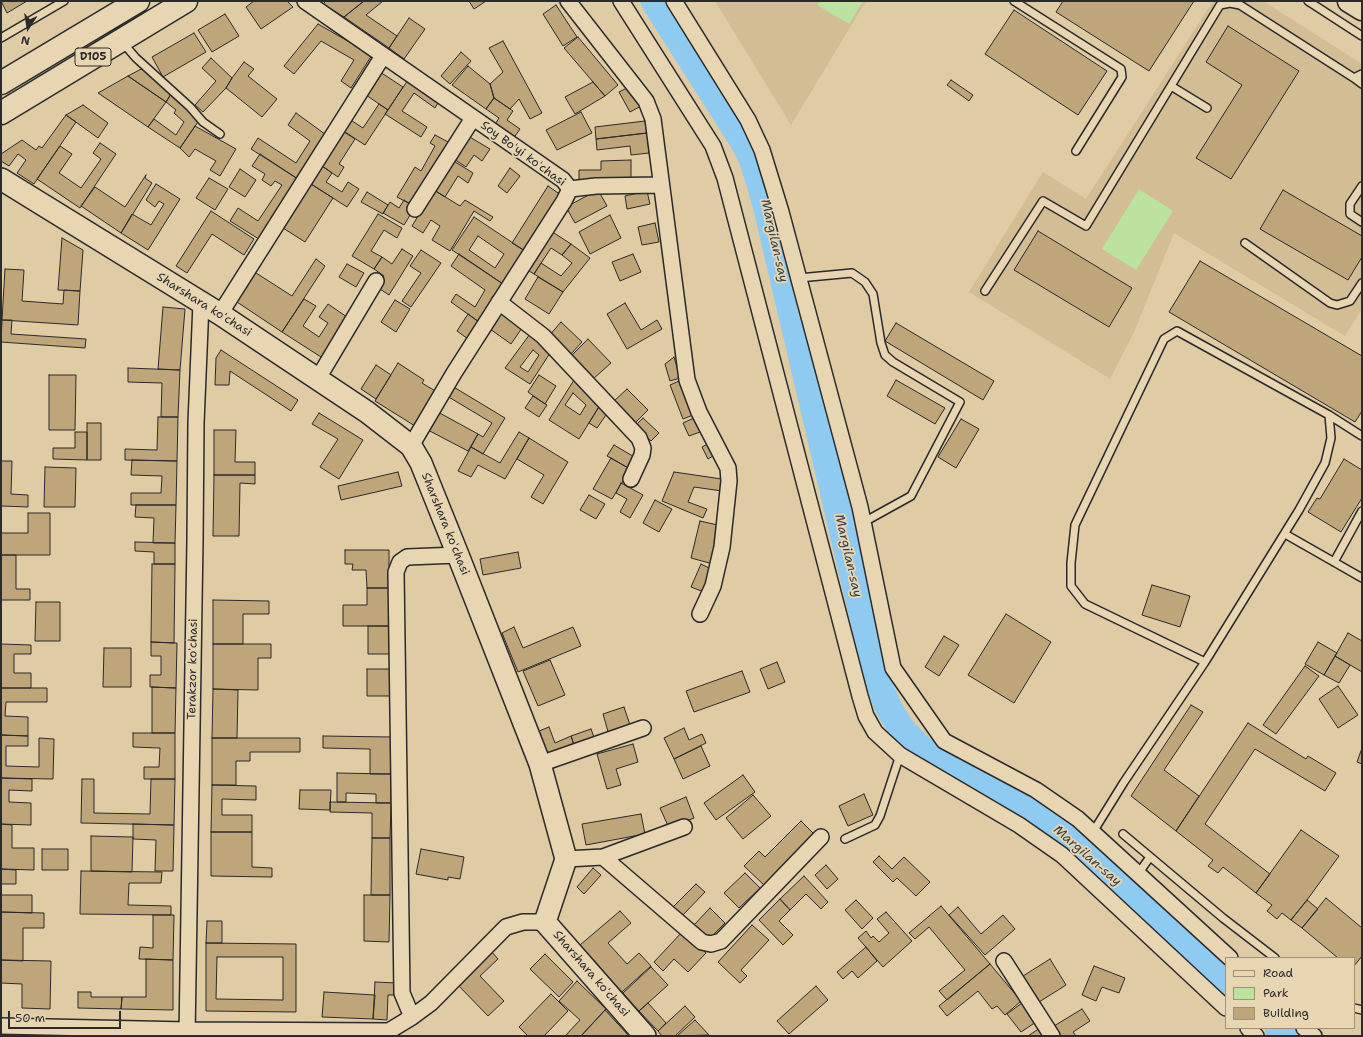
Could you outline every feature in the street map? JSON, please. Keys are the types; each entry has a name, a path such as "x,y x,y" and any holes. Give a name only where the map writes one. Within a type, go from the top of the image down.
{"highway":[{"name":"D105","path":"1,83 138,1"},
{"name":"D105","path":"1,113 186,1"},
{"path":"1349,1 1362,10"}],"street":[{"name":"Soy Boʻyi koʻchasi","path":"305,1 562,180 570,189 564,201 454,373 411,446"},
{"path":"568,1 646,101 652,119 687,380 699,412 728,468 729,481 722,547 713,586 700,614"},
{"path":"621,1 713,146 725,178 866,716 875,732 900,755 1019,825 1062,855 1225,1007"},
{"path":"674,1 748,120 762,150 781,212 864,522 893,668 944,740 1036,790 1078,819 1229,957"},
{"path":"220,314 383,56"},
{"path":"416,209 473,118"},
{"name":"Sharshara koʻchasi","path":"1,179 220,314 367,412 411,446 421,463 540,764 566,859 545,922 645,1036"},
{"path":"570,189 596,186 660,185"},
{"path":"317,380 376,281"},
{"path":"499,302 543,336 639,438 643,448 642,456 631,479"},
{"name":"Terakzor koʻchasi","path":"187,1033 196,423 201,303"},
{"path":"412,1017 402,992 396,572 400,562 408,556 458,555"},
{"path":"540,764 643,728"},
{"path":"566,859 603,857 684,827"},
{"path":"603,857 702,942 711,944 721,941 821,837"},
{"path":"1,1026 187,1033 389,1031 431,1003 506,927 523,922 545,922"},
{"path":"1004,962 1052,1036"},
{"path":"1305,1029 1314,1036"}],"lane":[{"path":"1,38 64,1"},
{"path":"1014,1 1121,69 1122,77 1076,151"},
{"path":"1308,1 1362,36"},
{"path":"985,291 1043,201 1086,226 1220,5 1230,3 1240,5 1362,84"},
{"path":"121,41 136,58 190,107 203,122 220,134"},
{"path":"1354,78 1362,74"},
{"path":"1171,86 1207,108"},
{"path":"1362,186 1350,204 1350,214 1362,222"},
{"path":"1245,243 1330,303 1337,305 1350,301 1362,283"},
{"path":"799,278 852,273 865,282 873,294 881,343 885,356 960,402 911,496 864,522"},
{"path":"1206,662 1085,604 1072,586 1071,563 1075,525 1164,339 1177,331 1328,415 1362,436"},
{"path":"1093,832 1124,782 1206,662 1285,534 1325,463 1330,438 1328,415"},
{"path":"1334,562 1362,511"},
{"path":"1285,534 1362,578"},
{"path":"846,839 875,825 880,816 900,755"},
{"path":"1123,834 1223,918 1274,957"},
{"path":"1138,874 1150,857"}],"shaded area":[{"path":"715,1 866,1 791,125"},
{"path":"1213,1 1263,1 1362,64 1362,309 1345,336 1174,233 1135,330 1110,379 969,292 1043,172 1086,199"}],"green space":[{"path":"820,1 863,1 849,24 817,5"},
{"path":"1139,189 1173,211 1136,270 1102,249"}],"building":[{"path":"1,1 27,1 7,13"},
{"path":"254,1 287,1 293,7 261,29 246,7"},
{"path":"326,1 364,1 344,17 323,4"},
{"path":"364,1 383,1 366,15 397,36 389,48 344,17"},
{"path":"469,1 486,1 474,9"},
{"path":"1063,1 1194,1 1149,71 1056,12"},
{"path":"556,5 577,37 563,46 543,14"},
{"path":"1014,10 1107,71 1078,115 985,54"},
{"path":"225,14 239,36 212,52 198,30"},
{"path":"409,18 425,29 404,59 389,48"},
{"path":"318,24 372,55 351,88 341,81 354,60 321,41 294,74 284,66"},
{"path":"1228,26 1299,71 1231,179 1196,158 1242,85 1206,62"},
{"path":"194,33 206,52 163,77 152,57"},
{"path":"578,37 618,85 605,96 564,48"},
{"path":"503,41 542,113 530,119 519,99 510,109 494,98 490,84 503,72 489,48"},
{"path":"461,52 471,61 450,84 441,76"},
{"path":"211,58 232,78 226,88 203,112 195,105 216,81 202,68"},
{"path":"244,62 254,69 248,76 277,99 262,117 226,88"},
{"path":"468,66 490,84 494,98 486,109 452,85"},
{"path":"143,68 171,94 166,102 128,76"},
{"path":"380,72 403,87 388,110 366,95"},
{"path":"128,76 166,102 148,127 98,93"},
{"path":"408,80 439,101 435,108 414,93 402,111 427,127 421,137 385,114"},
{"path":"951,80 973,95 969,101 947,85"},
{"path":"593,82 605,96 575,114 565,97"},
{"path":"631,86 641,106 630,112 619,92"},
{"path":"171,94 191,111 198,122 180,148 148,127 154,119 176,135 184,122 174,113 176,110 166,102"},
{"path":"494,98 513,111 507,120 520,129 513,139 494,126 499,118 486,109"},
{"path":"379,104 388,110 365,145 342,130 349,119 363,128"},
{"path":"83,105 108,123 98,138 66,115"},
{"path":"581,112 592,133 557,150 546,130"},
{"path":"296,113 329,137 301,181 251,149 258,138 296,163 310,141 288,125"},
{"path":"66,115 76,122 34,184 17,173 26,160 18,154 9,166 1,161 1,154 22,140 36,150 39,146 42,148"},
{"path":"645,121 647,133 596,139 595,127"},
{"path":"195,126 236,149 220,176 210,170 216,161 195,149 189,157 180,148"},
{"path":"344,132 355,139 339,164 344,167 338,177 322,166"},
{"path":"647,133 649,153 631,155 630,146 597,150 596,139"},
{"path":"435,135 450,143 412,205 397,197 415,167 421,171 435,146 430,143"},
{"path":"468,136 490,149 482,161 474,155 466,167 454,159"},
{"path":"100,143 116,154 80,208 37,179 60,146 72,154 59,173 81,188 101,159 93,153"},
{"path":"260,154 301,181 262,241 230,221 238,208 258,221 282,185 275,181 271,186 262,180 265,174 252,166"},
{"path":"452,160 473,173 468,183 458,176 445,197 434,190"},
{"path":"631,160 631,182 579,182 579,170 601,170 601,161"},
{"path":"322,166 332,173 326,182 342,192 348,182 359,189 347,207 311,184"},
{"path":"510,168 520,176 507,193 498,186"},
{"path":"240,169 256,180 245,197 229,187"},
{"path":"146,175 145,178 152,183 121,233 81,206 95,187 125,207"},
{"path":"209,178 228,189 215,210 196,198"},
{"path":"156,184 180,199 148,250 121,233 132,214 151,225 164,204 159,201 155,207 146,200"},
{"path":"311,184 333,198 305,242 283,228"},
{"path":"548,186 561,195 525,251 512,243"},
{"path":"434,190 460,206 465,200 493,217 490,221 474,211 450,251 432,240 440,226 431,220 423,233 412,226"},
{"path":"598,190 607,206 575,223 566,207"},
{"path":"1283,190 1362,236 1362,257 1348,280 1260,229"},
{"path":"647,191 650,204 627,209 625,196"},
{"path":"367,192 388,205 383,214 361,202"},
{"path":"404,200 415,207 404,225 383,213 390,202 399,208"},
{"path":"211,211 254,239 244,255 212,234 187,273 176,266"},
{"path":"378,214 402,228 397,238 384,230 371,251 382,257 374,269 352,256"},
{"path":"610,215 621,238 590,254 579,232"},
{"path":"474,217 525,251 503,284 452,250","holes":["478,236 504,254 495,268 469,250"]},
{"path":"655,223 659,242 642,245 638,227"},
{"path":"551,231 571,244 562,255 551,248 534,274 526,269"},
{"path":"1038,231 1132,288 1109,327 1014,270"},
{"path":"62,238 83,250 80,291 58,290"},
{"path":"571,244 590,258 563,292 534,274 541,263 561,276 572,263 562,255"},
{"path":"402,249 413,256 389,295 377,287 384,276 374,269 382,257 392,264"},
{"path":"421,250 441,263 411,307 402,301 421,273 410,266"},
{"path":"459,254 503,284 479,322 451,302 456,294 475,307 485,290 451,266"},
{"path":"633,254 641,272 620,281 612,262"},
{"path":"316,259 325,266 282,332 234,300 253,271 292,296"},
{"path":"1200,261 1362,356 1362,411 1355,422 1169,312"},
{"path":"347,264 364,273 356,287 339,277"},
{"path":"5,269 24,270 22,301 63,304 64,290 80,291 78,325 2,320"},
{"path":"538,277 563,292 549,314 525,299"},
{"path":"304,299 316,306 303,326 319,337 328,323 319,317 328,304 347,317 321,357 282,332"},
{"path":"395,300 410,309 396,332 381,322"},
{"path":"625,303 641,330 657,320 662,329 627,349 607,314"},
{"path":"163,307 185,309 180,370 158,369"},
{"path":"501,313 522,328 511,344 490,329"},
{"path":"468,314 479,322 468,339 457,331"},
{"path":"2,320 12,320 11,334 86,339 85,348 1,342"},
{"path":"561,322 582,342 570,355 549,336"},
{"path":"896,323 994,381 983,400 885,341"},
{"path":"530,334 550,353 530,384 505,368","holes":["533,350 539,355 528,372 520,367"]},
{"path":"588,339 611,363 593,379 571,356"},
{"path":"221,350 298,400 291,411 230,371 229,385 215,385 216,358"},
{"path":"674,357 680,378 670,381 665,364"},
{"path":"398,363 424,380 422,383 437,392 415,426 375,401"},
{"path":"376,365 391,375 376,399 361,389"},
{"path":"128,368 180,370 178,417 161,417 162,383 128,382"},
{"path":"49,375 76,375 75,430 49,430"},
{"path":"539,375 556,386 545,404 528,392"},
{"path":"574,380 600,405 579,439 549,420","holes":["573,393 586,405 580,415 565,405"]},
{"path":"896,380 945,408 935,424 887,396"},
{"path":"679,381 693,415 683,419 670,385"},
{"path":"452,386 505,418 483,454 471,447 478,434 483,437 492,423 447,396"},
{"path":"627,389 648,410 635,423 614,401"},
{"path":"533,396 547,405 539,417 525,408"},
{"path":"600,405 608,412 597,428 589,423"},
{"path":"436,411 478,434 468,451 426,429"},
{"path":"319,413 363,440 339,479 320,467 338,439 312,424"},
{"path":"158,417 178,417 177,461 125,460 125,449 157,450"},
{"path":"643,418 659,433 651,441 635,426"},
{"path":"694,418 700,432 689,436 683,423"},
{"path":"961,419 979,429 956,468 938,457"},
{"path":"87,423 101,423 101,460 87,460"},
{"path":"214,430 236,430 235,462 255,462 255,475 214,475"},
{"path":"75,432 87,432 87,460 53,459 53,448 75,448"},
{"path":"519,432 529,438 505,479 478,465 471,477 458,471 471,447 500,463"},
{"path":"529,438 568,462 543,504 531,497 544,475 517,459"},
{"path":"711,442 718,453 708,459 702,447"},
{"path":"614,445 636,458 630,469 607,456"},
{"path":"611,458 630,469 612,499 593,489"},
{"path":"1344,459 1362,470 1362,498 1341,532 1308,512 1317,498 1320,499"},
{"path":"132,460 177,461 176,505 131,505 131,493 161,493 162,476 131,475"},
{"path":"1,461 12,461 11,494 28,495 28,507 1,506"},
{"path":"45,467 76,468 75,507 44,507"},
{"path":"398,472 402,486 341,500 338,486"},
{"path":"674,472 722,479 722,491 694,487 688,502 707,509 703,518 662,501"},
{"path":"214,475 255,475 255,484 240,483 239,536 213,536"},
{"path":"621,483 643,495 630,518 620,512 627,499 616,493"},
{"path":"589,495 605,504 596,519 580,510"},
{"path":"655,500 672,509 659,532 643,523"},
{"path":"136,505 176,505 175,543 153,543 154,518 135,517"},
{"path":"28,513 50,513 50,555 1,555 1,533 28,533"},
{"path":"700,521 722,526 713,564 691,558"},
{"path":"135,542 175,543 175,564 154,564 154,552 135,551"},
{"path":"345,550 389,550 389,588 367,588 366,570 352,570 353,564 345,564"},
{"path":"518,552 521,568 483,575 480,559"},
{"path":"1,555 16,555 16,589 30,589 30,600 1,600"},
{"path":"152,564 175,564 174,643 151,642"},
{"path":"701,564 713,570 704,592 691,587"},
{"path":"1152,585 1190,596 1180,627 1142,615"},
{"path":"367,588 389,588 389,626 343,626 343,605 367,605"},
{"path":"213,600 269,601 269,614 243,614 243,644 213,644"},
{"path":"36,602 60,602 60,641 35,641"},
{"path":"1006,614 1051,642 1014,703 968,675"},
{"path":"368,626 389,626 390,654 368,654"},
{"path":"514,627 523,648 573,627 581,646 518,672 502,633"},
{"path":"1348,633 1362,641 1362,672 1335,656"},
{"path":"944,636 959,645 939,676 925,667"},
{"path":"151,642 177,643 176,688 150,687 150,675 161,675 161,656 151,656"},
{"path":"1318,642 1337,653 1324,675 1305,664"},
{"path":"1,644 31,645 31,654 14,654 14,673 31,673 31,688 1,688"},
{"path":"213,644 271,644 271,658 258,658 258,690 213,689"},
{"path":"104,648 131,648 131,687 103,687"},
{"path":"1335,656 1350,665 1339,683 1324,675"},
{"path":"550,660 565,695 538,706 523,671"},
{"path":"777,662 785,682 768,689 760,669"},
{"path":"1305,666 1319,676 1276,734 1263,725"},
{"path":"367,669 390,669 390,696 367,696"},
{"path":"742,671 750,692 694,712 686,691"},
{"path":"1338,686 1358,715 1338,728 1319,699"},
{"path":"152,687 176,688 175,733 152,733"},
{"path":"1,688 47,688 47,702 6,702 5,716 28,717 28,736 1,735"},
{"path":"213,689 238,690 237,738 212,738"},
{"path":"1191,705 1203,712 1164,770 1199,796 1176,831 1131,796"},
{"path":"624,707 631,728 609,735 603,714"},
{"path":"1248,723 1306,759 1308,756 1336,773 1325,791 1255,749 1205,824 1270,874 1256,893 1223,867 1218,873 1208,866 1213,860 1176,831"},
{"path":"549,727 555,743 571,736 575,748 549,757 539,731"},
{"path":"684,728 689,740 702,734 706,743 674,759 664,738"},
{"path":"591,729 595,740 575,748 571,736"},
{"path":"133,733 175,733 175,779 144,779 144,767 159,767 160,748 133,747"},
{"path":"1,735 28,736 28,746 6,746 6,766 39,767 39,738 54,739 53,779 1,778"},
{"path":"323,736 392,737 391,774 370,774 370,749 323,748"},
{"path":"212,738 300,738 300,752 250,752 250,761 236,761 236,785 212,785"},
{"path":"633,744 638,762 616,769 621,785 607,789 597,754"},
{"path":"701,746 710,766 683,779 674,759"},
{"path":"1362,748 1362,764 1357,762"},
{"path":"337,773 391,774 391,803 376,803 376,794 346,793 346,802 337,802"},
{"path":"743,775 755,792 716,820 704,803"},
{"path":"1,778 32,779 32,791 9,790 9,802 31,803 31,825 1,824"},
{"path":"82,779 94,779 94,813 150,814 151,779 175,779 174,825 81,823"},
{"path":"212,785 256,786 256,800 222,799 222,815 252,815 252,832 211,832"},
{"path":"300,790 331,790 330,810 299,809"},
{"path":"864,794 873,815 848,826 839,806"},
{"path":"753,795 771,816 743,839 726,818"},
{"path":"686,797 694,818 669,828 660,808"},
{"path":"330,802 391,803 390,838 372,838 372,813 330,812"},
{"path":"641,814 645,834 586,845 582,824"},
{"path":"801,821 814,834 764,885 744,866 759,851 765,857"},
{"path":"1,824 12,825 12,848 34,848 34,870 1,869"},
{"path":"133,824 174,825 173,871 155,871 156,840 133,839"},
{"path":"1301,830 1339,856 1291,920 1282,913 1277,919 1267,911 1272,905 1256,893"},
{"path":"211,832 252,832 252,867 272,868 272,877 211,876"},
{"path":"91,836 133,837 132,872 91,871"},
{"path":"372,838 390,838 390,895 371,895"},
{"path":"42,849 68,849 68,870 42,870"},
{"path":"421,849 464,857 460,879 448,877 448,880 416,874"},
{"path":"879,856 892,869 904,857 930,882 916,896 897,878 893,882 873,862"},
{"path":"826,865 838,879 827,889 815,875"},
{"path":"593,868 601,875 584,894 577,887"},
{"path":"1,869 16,870 16,884 1,884"},
{"path":"81,871 162,872 161,883 129,883 128,905 171,906 171,915 80,914"},
{"path":"745,873 760,888 739,908 724,893"},
{"path":"804,876 828,902 821,909 806,894 790,910 780,899"},
{"path":"696,884 705,892 682,916 673,907"},
{"path":"1,895 32,895 32,913 1,912"},
{"path":"364,895 390,895 389,942 364,941"},
{"path":"1326,898 1362,928 1362,956 1355,965 1355,957 1337,957 1302,928"},
{"path":"780,899 790,910 779,921 793,935 783,945 759,920"},
{"path":"856,900 873,918 862,929 845,910"},
{"path":"1307,900 1318,909 1302,928 1291,920"},
{"path":"941,906 990,964 947,1000 939,991 965,970 929,927 915,939 909,933"},
{"path":"958,907 981,934 1003,915 1015,929 985,955 949,915"},
{"path":"710,908 725,923 708,940 693,926"},
{"path":"620,911 631,923 608,943 627,964 639,953 651,966 622,992 580,945"},
{"path":"1,912 44,913 44,928 23,928 23,961 1,960"},
{"path":"886,912 912,941 883,967 858,938 866,931 871,938 873,936 879,942 889,933 877,919"},
{"path":"153,915 174,915 173,960 139,959 140,947 153,948"},
{"path":"207,921 222,921 222,943 206,943"},
{"path":"752,925 769,940 741,970 747,976 740,983 718,962"},
{"path":"683,931 706,953 688,972 674,959 663,971 654,962"},
{"path":"206,943 296,944 296,1012 206,1011","holes":["217,957 283,957 283,1000 216,999"]},
{"path":"866,947 877,961 858,978 852,971 843,979 837,972"},
{"path":"491,951 498,959 480,976 504,1001 488,1016 457,984"},
{"path":"545,954 573,982 559,997 530,969"},
{"path":"146,959 173,960 173,1010 121,1009 122,997 146,997"},
{"path":"1050,959 1066,985 1039,1002 1023,976"},
{"path":"1,960 51,961 50,1009 22,1008 22,984 1,983"},
{"path":"990,964 1021,1001 1005,1015 997,1006 992,1009 978,991 947,1016 939,1006"},
{"path":"1094,966 1125,978 1119,993 1102,987 1096,1001 1082,995"},
{"path":"651,967 668,985 639,1011 623,993"},
{"path":"577,981 606,1009 581,1036 565,1036 580,1020 559,1001"},
{"path":"375,982 396,983 395,995 388,995 387,1020 373,1019"},
{"path":"816,986 828,1000 789,1034 777,1021"},
{"path":"78,992 91,992 91,997 122,997 121,1009 78,1008"},
{"path":"324,992 375,995 373,1019 322,1017"},
{"path":"551,994 568,1011 544,1036 528,1036 519,1027"},
{"path":"648,1003 666,1023 658,1031 639,1011"},
{"path":"1022,1003 1036,1022 1021,1032 1007,1014"},
{"path":"685,1006 695,1017 675,1036 662,1036 658,1031"},
{"path":"1082,1009 1090,1021 1073,1032 1076,1036 1061,1036 1054,1026"},
{"path":"605,1010 629,1036 581,1036"},
{"path":"695,1020 709,1035 677,1036"},
{"path":"1040,1028 1045,1036 1028,1036"}],"waterway":[{"name":"Margilan-say","path":"654,1 743,141 752,159 760,183 878,682 889,709 904,732 925,752 948,767 1018,804 1059,829 1098,862 1225,979"},
{"name":"Margilan-say","path":"1279,1029 1287,1036"}]}
